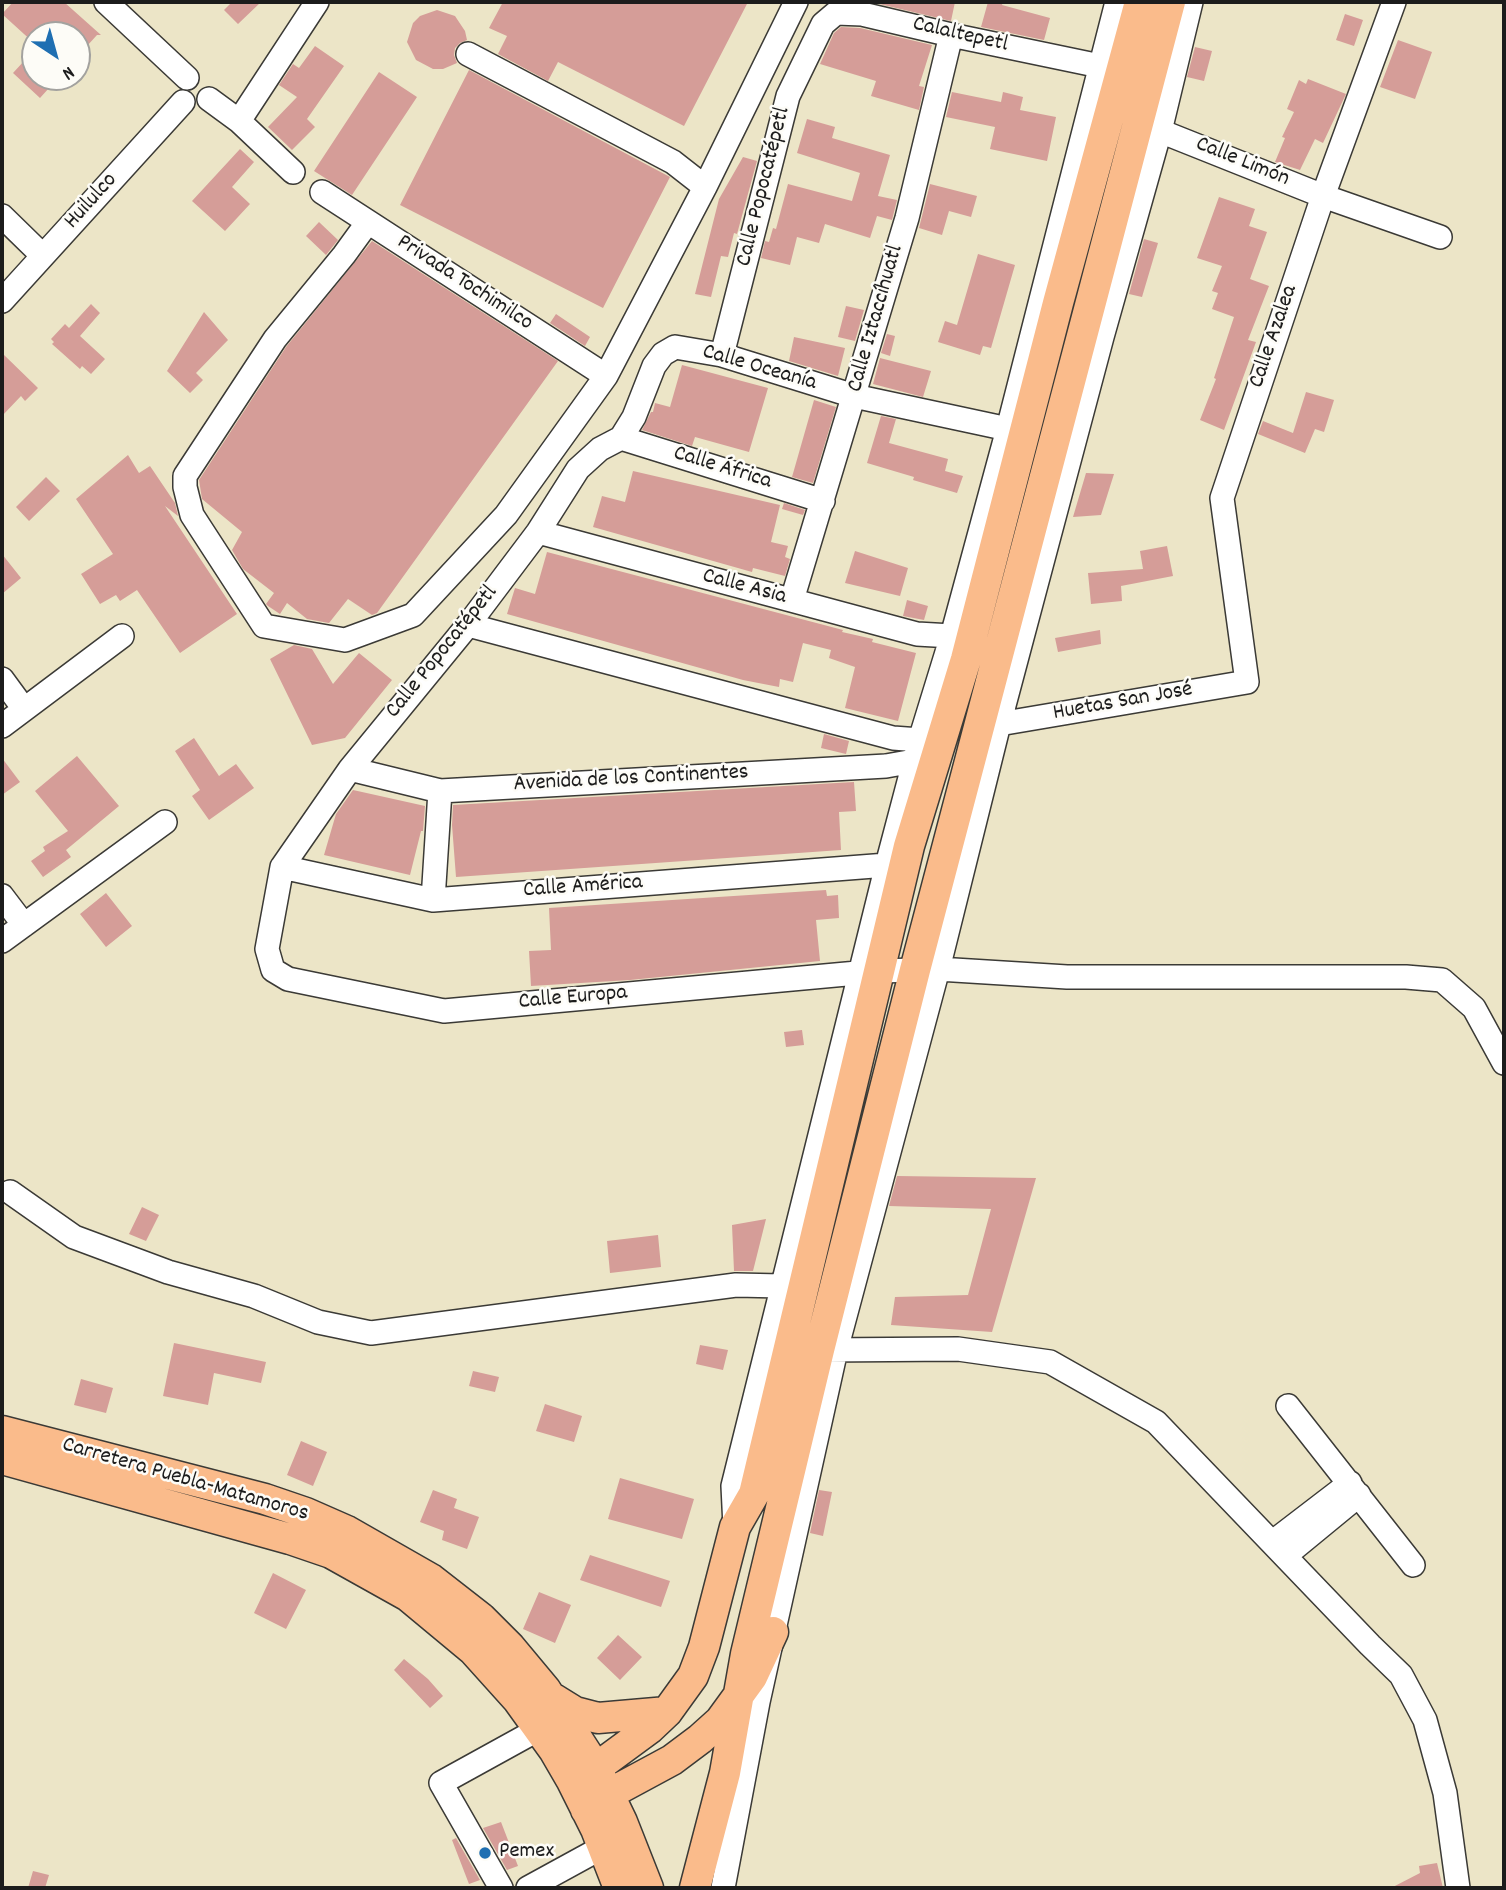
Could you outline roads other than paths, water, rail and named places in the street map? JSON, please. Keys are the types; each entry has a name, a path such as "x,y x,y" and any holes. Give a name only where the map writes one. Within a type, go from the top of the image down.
{"main road":[{"path":"590,1789 667,1712 693,1676 704,1647 734,1527 754,1494 870,972 966,659 1058,303 1140,2"},
{"path":"695,1888 725,1773 737,1698 927,969 1170,2"},
{"name":"Carretera Puebla-Matamoros","path":"2,1431 265,1499 347,1531 422,1573 457,1598 510,1647 545,1689 590,1789 648,1888"},
{"name":"Carretera Puebla-Matamoros","path":"2,1459 236,1522 331,1553 408,1596 439,1620 500,1678 590,1789 603,1847 619,1888"},
{"path":"590,1789 672,1760 700,1739 720,1721 737,1698 764,1655 773,1632"},
{"path":"545,1689 564,1706 598,1718 667,1712"}],"street":[{"path":"106,2 187,78"},
{"path":"239,121 317,2"},
{"path":"368,222 275,339 185,476 192,515 264,626 345,639 413,615 506,515 606,376 705,187 796,2"},
{"path":"734,1527 733,1486 782,1286 870,972 887,865 1008,429 1117,2"},
{"path":"927,969 999,724 1098,350 1160,131 1191,2"},
{"name":"Calle Azalea","path":"1247,682 1222,499 1323,196 1394,2"},
{"name":"Calaltepetl","path":"823,24 835,13 862,14 1100,66"},
{"name":"Calle Popocatépetl","path":"722,355 788,96 823,24"},
{"name":"Calle Iztaccíhuatl","path":"792,600 907,218 951,35"},
{"path":"468,54 673,162 705,187"},
{"path":"196,75 208,82 211,89 209,99 201,106 194,107 183,102 179,87 187,78 196,75"},
{"path":"209,99 239,121 293,172"},
{"name":"Huilulco","path":"2,301 183,102"},
{"name":"Calle Limón","path":"1160,131 1323,196 1440,237"},
{"name":"Privada Tochimilco","path":"322,192 606,376"},
{"path":"2,216 43,256"},
{"name":"Calle Popocatépetl","path":"288,979 273,970 267,949 282,867 349,769 468,625 538,532 579,469 600,449 621,438 634,418 654,366 663,354 675,347"},
{"name":"Calle Oceanía","path":"675,347 722,355 854,396 1008,429"},
{"name":"Calle África","path":"621,438 822,501"},
{"name":"Calle Asia","path":"538,532 918,634 952,636"},
{"path":"468,625 892,738 917,751"},
{"path":"2,726 122,636"},
{"path":"2,679 24,709"},
{"name":"Huetas San José","path":"999,724 1247,682"},
{"name":"Avenida de los Continentes","path":"349,769 439,791 886,766 917,751"},
{"path":"433,900 439,791"},
{"path":"2,942 165,822"},
{"name":"Calle América","path":"282,867 433,900 887,865"},
{"path":"2,896 24,925"},
{"name":"Calle Europa","path":"288,979 443,1011 927,969 1067,977 1406,977 1442,980 1474,1008 1504,1063"},
{"path":"10,1192 74,1237 167,1272 254,1296 318,1322 372,1333 736,1285 782,1286"},
{"path":"788,1350 958,1349 1050,1362 1156,1422 1401,1675 1425,1720 1445,1793 1458,1888"},
{"path":"723,1888 827,1350"},
{"path":"1288,1406 1413,1565"},
{"path":"1279,1548 1355,1489"},
{"path":"501,1888 441,1783 539,1729"},
{"path":"528,1888 603,1847"}],"place":[{"name":"Pemex","path":"485,1853"}]}
